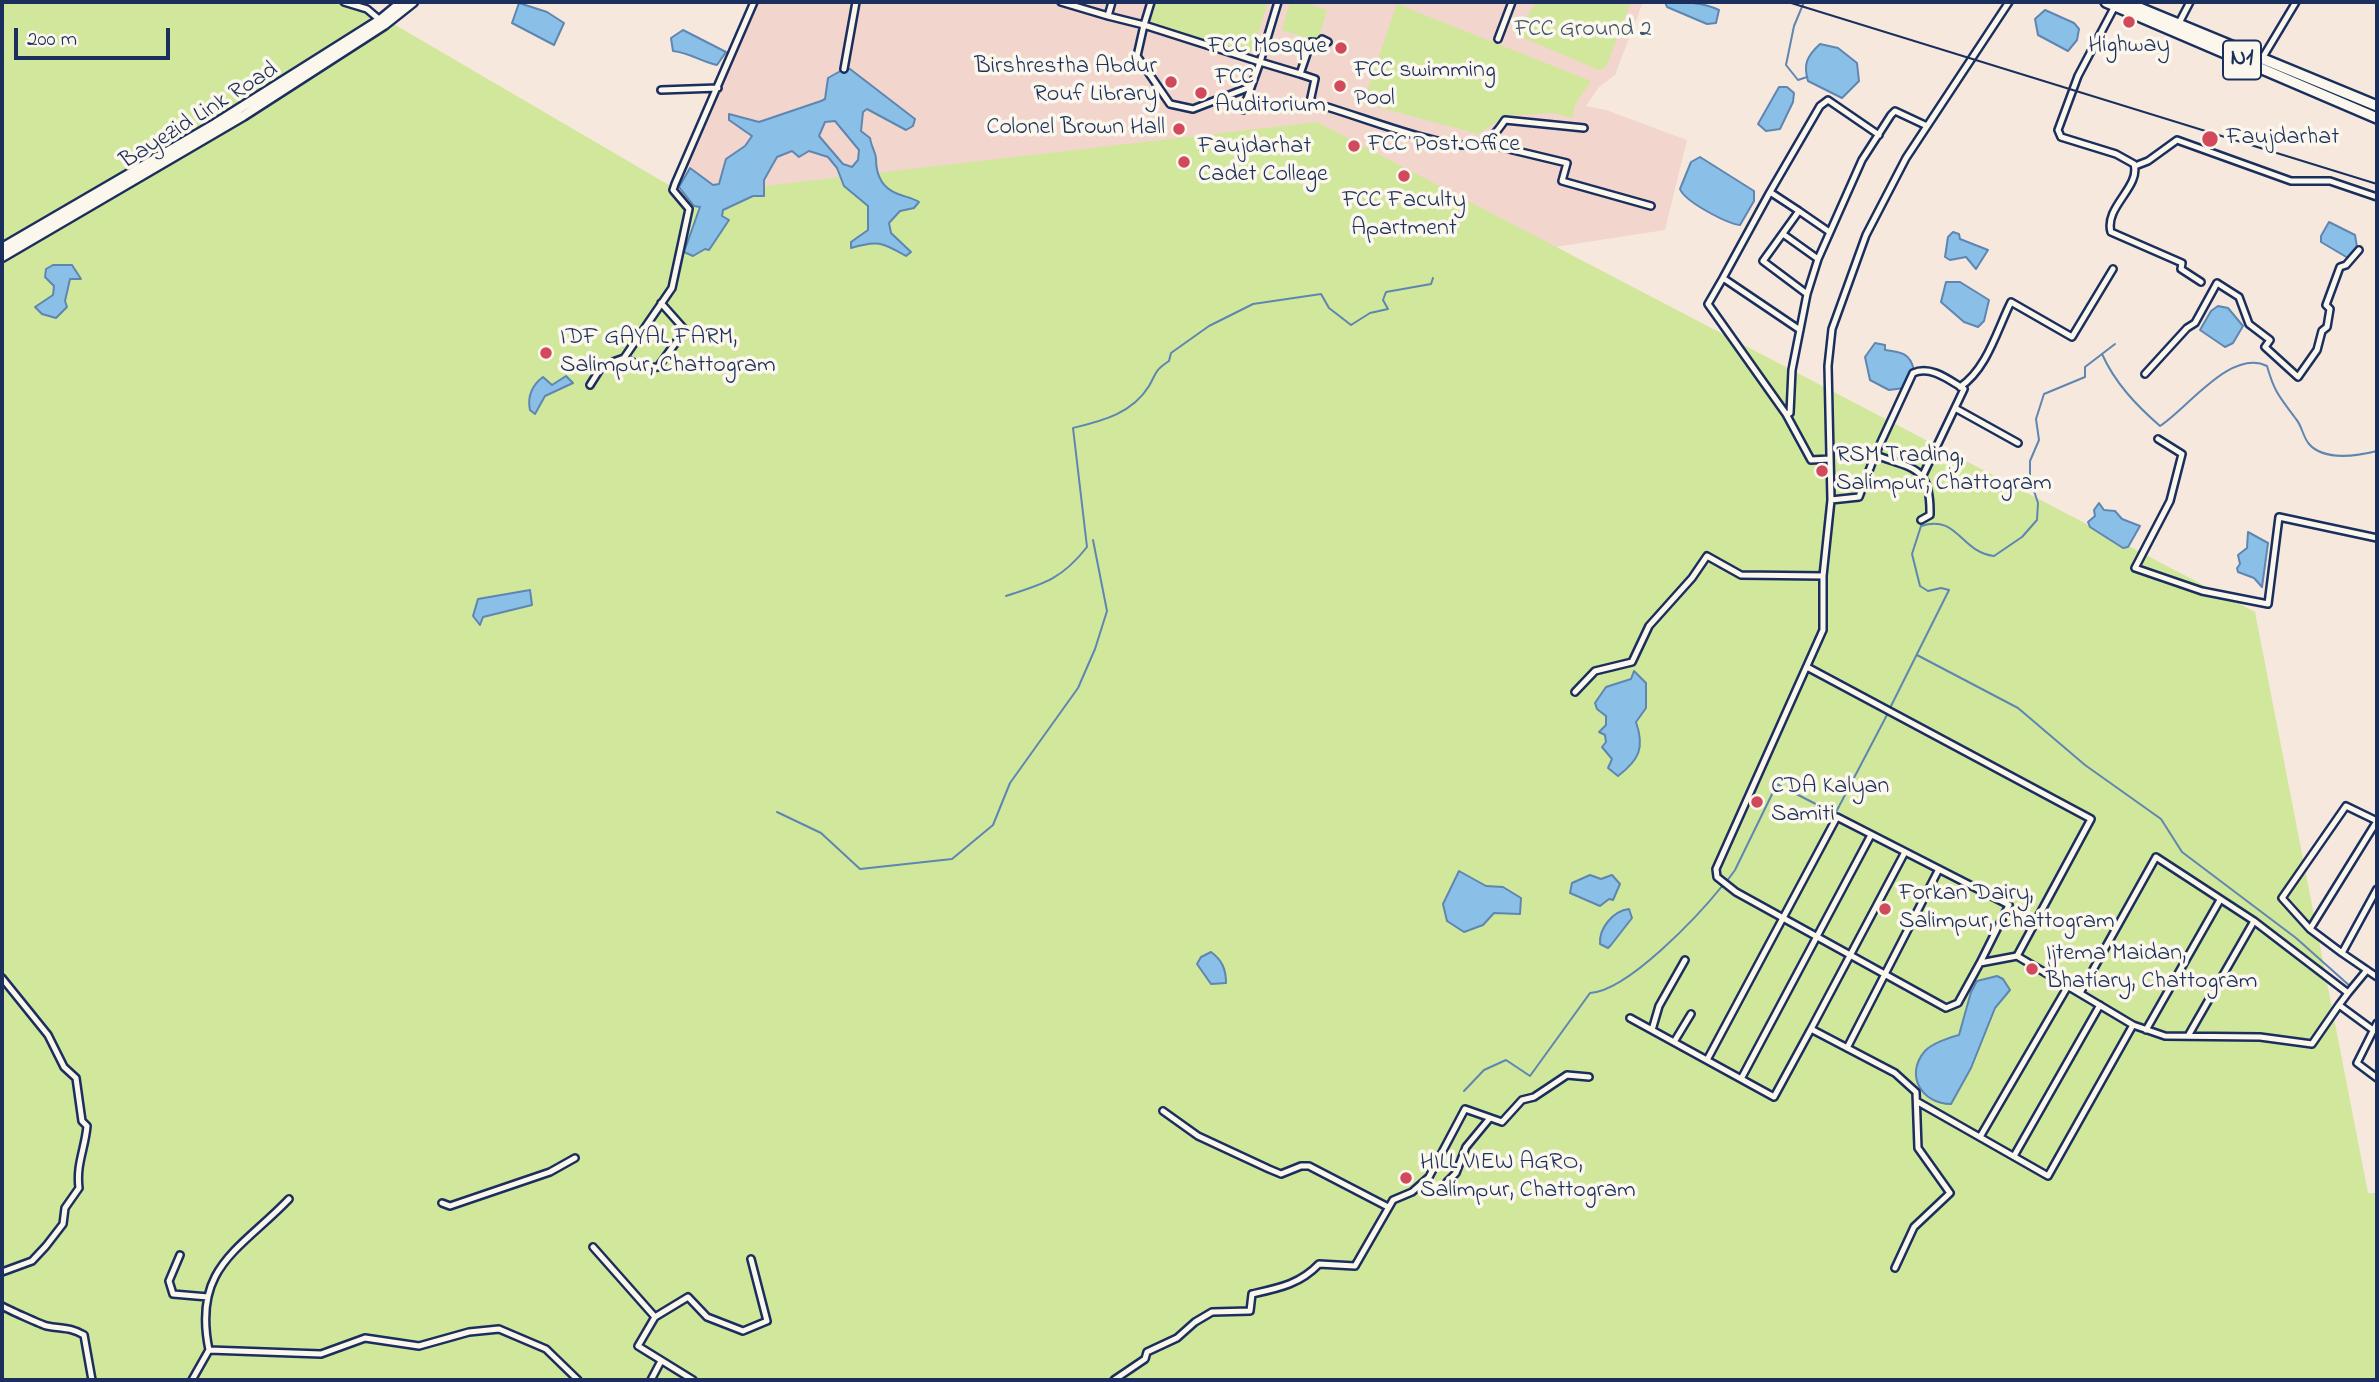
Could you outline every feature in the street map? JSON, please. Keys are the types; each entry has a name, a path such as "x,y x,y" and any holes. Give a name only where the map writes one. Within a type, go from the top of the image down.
{"highway":[{"name":"N1","path":"2119,3 2179,23 2377,106"},
{"name":"N1","path":"2119,3 2377,117"},
{"path":"2273,62 2377,117"}],"main road":[{"name":"Bayezid Link Road","path":"2,257 6,250 22,237 233,113 380,20 402,2"},
{"name":"Bayezid Link Road","path":"6,250 34,240 227,126 384,25 413,2"}],"street":[{"path":"344,2 367,9 380,20"},
{"path":"590,385 602,366 624,358 672,288 689,213 673,190 754,2"},
{"path":"844,69 856,2"},
{"path":"1061,2 1315,79 1310,102 1450,144 1492,145 1567,163 1562,181 1651,206"},
{"path":"1108,16 1112,2"},
{"path":"1151,2 1137,56 1170,104 1193,109 1250,87"},
{"path":"1243,110 1278,2"},
{"path":"1498,39 1512,2"},
{"path":"1707,1060 1783,919 1837,817 2009,905 1958,1003 1947,1008 1885,972 1783,919 1736,892 1717,877 1716,869 1823,630 1823,576 1831,500 1828,366 1832,329 1866,235 1906,158 2008,2"},
{"path":"2179,23 2190,2"},
{"path":"2263,57 2296,2"},
{"path":"2119,3 2078,76 2058,130 2062,137 2116,154 2135,166"},
{"path":"1300,75 1311,42 1320,43 1322,38 1328,41"},
{"path":"661,90 718,88"},
{"path":"1830,459 1811,460 1786,414 1708,304 1811,120 1828,100 1879,135"},
{"path":"1786,414 1790,413 1793,370 1807,294 1828,231 1861,160 1895,111 1927,126"},
{"path":"1475,145 1497,135 1505,120 1584,128"},
{"path":"2135,166 2148,161 2177,140 2291,181 2330,181 2377,197"},
{"path":"2135,166 2131,182 2111,222 2112,232 2182,263 2181,269 2201,282"},
{"path":"1770,192 1828,231"},
{"path":"1799,211 1763,261 1807,294"},
{"path":"1783,234 1818,259"},
{"path":"2145,374 2187,328 2195,323 2217,283 2239,297 2249,324 2270,340 2265,347 2298,377 2317,350 2322,331 2327,327 2330,309 2326,305 2340,267 2346,265 2359,250"},
{"path":"1960,387 1969,381 1987,353 2011,302 2072,337 2113,269"},
{"path":"1723,278 1800,330"},
{"path":"624,358 645,368 657,366 679,340 685,330 661,303"},
{"path":"1831,500 1859,497 1913,373 1919,370 1936,372 1964,389 1923,475"},
{"path":"1955,408 2018,443"},
{"path":"2158,439 2182,454 2170,501 2135,568 2202,591 2268,604 2279,517 2377,538"},
{"path":"1875,455 1917,469 1923,475 1930,515 1921,520"},
{"path":"1575,692 1595,671 1632,662 1648,625 1692,578 1707,556 1741,575 1823,576"},
{"path":"1807,667 2091,819 2017,956"},
{"path":"2310,929 2377,821 2346,806 2282,898 2310,929 2377,977"},
{"path":"1741,1079 1815,935 1871,835"},
{"path":"1630,1018 1774,1097 1905,852"},
{"path":"2080,993 2155,857 2254,921 2348,993"},
{"path":"1847,1048 1939,869"},
{"path":"2342,953 2377,889"},
{"path":"2146,1030 2220,900"},
{"path":"2188,1036 2254,921"},
{"path":"1980,963 2017,956 2133,1025 2165,1036 2260,1037 2312,1044 2367,970"},
{"path":"1652,1030 1659,1006 1685,960"},
{"path":"2,978 47,1035 64,1068 76,1078 82,1121 87,1126 85,1144 76,1168 79,1188 65,1208 63,1224 32,1261 2,1272"},
{"path":"1980,1137 2068,986"},
{"path":"2014,1156 2100,1005"},
{"path":"2339,1005 2373,1030"},
{"path":"1674,1042 1691,1014"},
{"path":"2377,1023 2357,1063 2377,1078"},
{"path":"1918,1102 2048,1176 2133,1025"},
{"path":"1811,1029 1895,1073 1916,1092 1918,1148 1950,1193 1914,1227 1895,1268"},
{"path":"1114,1380 1145,1359 1147,1352 1177,1338 1195,1322 1212,1312 1250,1311 1252,1294 1294,1284 1308,1276 1319,1264 1355,1266 1393,1200 1412,1192 1429,1178 1465,1109 1502,1122 1522,1100 1534,1097 1567,1075 1589,1077"},
{"path":"1163,1111 1199,1136 1269,1169 1281,1174 1301,1166 1309,1167 1388,1207"},
{"path":"1447,1182 1456,1173 1466,1147 1490,1118"},
{"path":"442,1203 450,1206 551,1172 575,1158"},
{"path":"192,1380 209,1350 206,1333 208,1297 218,1266 289,1199"},
{"path":"593,1247 655,1317"},
{"path":"180,1255 169,1281 173,1294 208,1297"},
{"path":"693,1380 638,1346 655,1317 688,1297 707,1317 743,1331 766,1321 751,1259"},
{"path":"2,1306 21,1312 34,1322 71,1327 84,1335 92,1380"},
{"path":"209,1350 321,1354 365,1339 419,1346 469,1332 499,1329 545,1349 578,1380"},
{"path":"651,1380 661,1361"}],"shaded area":[{"name":"Faujdarhat Cadet College","path":"759,2 1643,2 1615,75 1599,87 1586,106 1606,110 1687,140 1665,230 1555,247 684,240 677,185"}],"green space":[{"path":"2,2 356,2 686,195 1317,122 2255,612 2368,1193 2377,1193 2377,1380 2,1380"},
{"path":"1154,2 1268,2 1252,52 1147,23"},
{"path":"1290,2 1302,2 1327,10 1318,41 1282,30"},
{"name":"FCC Ground 2","path":"1536,2 1631,2 1606,67 1599,70 1516,35"},
{"path":"1397,4 1591,81 1575,105 1572,118 1554,113 1506,116 1478,134 1363,103"}],"water":[{"path":"1665,2 1686,2 1713,7 1719,10 1716,23 1707,24 1667,7"},
{"path":"519,3 547,12 564,23 554,45 512,23"},
{"path":"2045,10 2074,23 2079,29 2077,40 2068,51 2038,35 2035,19"},
{"path":"683,30 726,52 717,65 673,51 671,38"},
{"path":"1820,44 1838,48 1857,63 1859,81 1842,98 1808,81 1807,61"},
{"path":"844,69 850,69 915,119 913,126 906,130 867,109 863,112 861,131 870,138 877,170 884,184 892,191 919,202 914,208 900,211 889,223 891,233 911,252 906,256 885,245 874,243 851,248 851,242 868,230 868,206 844,186 837,168 828,157 809,151 799,157 792,151 777,157 764,180 764,196 753,196 723,210 722,216 729,220 709,250 705,249 693,256 684,252 700,207 694,206 679,187 690,168 713,185 719,184 726,159 745,146 752,136 729,120 729,114 759,122 821,101 825,99 828,78","holes":["835,121 859,150 858,160 852,167 843,164 819,136 825,122"]},
{"path":"1779,87 1787,87 1794,93 1793,102 1780,129 1766,131 1758,124"},
{"path":"1700,157 1754,191 1754,201 1740,225 1707,212 1680,189 1691,162"},
{"path":"2329,222 2355,235 2357,247 2348,258 2321,242 2321,236"},
{"path":"1953,232 1959,234 1960,239 1988,250 1976,269 1966,257 1950,260 1945,257 1948,237"},
{"path":"53,265 72,265 81,279 70,279 65,301 67,307 56,318 42,314 35,307 53,295 54,286 45,277 46,269"},
{"path":"1946,282 1960,282 1989,300 1984,321 1978,327 1964,322 1941,302"},
{"path":"2218,306 2228,308 2243,326 2233,343 2225,347 2200,330 2211,311"},
{"path":"1875,343 1885,345 1885,350 1900,353 1910,360 1914,370 1904,388 1889,390 1870,380 1865,357"},
{"path":"566,376 573,383 545,396 535,414 530,410 530,396 539,380 543,377 552,385"},
{"path":"2099,503 2104,510 2115,511 2122,519 2140,526 2128,547 2123,548 2090,527 2088,522 2095,516 2094,510"},
{"path":"2248,532 2268,543 2262,587 2254,578 2238,572 2238,555 2247,548"},
{"path":"530,590 532,605 483,617 480,625 473,616 478,599"},
{"path":"1634,671 1646,683 1646,708 1636,722 1640,739 1638,753 1618,776 1608,768 1612,759 1602,747 1606,742 1605,735 1599,732 1606,725 1606,716 1597,709 1595,703 1606,687 1631,679"},
{"path":"1459,871 1486,886 1503,887 1521,898 1520,914 1494,913 1483,925 1464,932 1447,921 1443,904"},
{"path":"1590,875 1601,879 1612,875 1620,884 1613,900 1609,899 1600,906 1570,893 1572,883"},
{"path":"1629,909 1632,918 1611,945 1608,948 1600,944 1608,921 1623,910"},
{"path":"1211,952 1223,965 1226,983 1211,984 1197,964 1201,957"},
{"path":"1997,976 2003,979 2010,990 1995,1008 1971,1068 1951,1104 1932,1099 1924,1094 1916,1078 1919,1060 1932,1046 1959,1035 1971,992 1977,981"}],"waterway":[{"path":"1804,2 1794,26 1786,65 1798,80 1807,77"},
{"path":"1006,596 1051,579 1069,566 1087,547 1073,428 1125,410 1142,396 1158,370 1169,361 1171,353 1209,326 1253,304 1321,294 1329,308 1351,325 1370,313 1388,309 1383,300 1386,292 1431,284 1433,278"},
{"path":"1890,708 1949,590 1941,588 1928,591 1920,586 1912,554 1921,526 1943,525 1973,548 1994,556 2022,537 2037,520 2038,503 2030,479 2030,461 2039,440 2036,419 2044,394 2085,377 2085,367 2115,344"},
{"path":"2102,354 2127,393 2160,426 2224,373 2239,365 2253,363 2267,366 2278,395 2298,422 2309,444 2315,449 2341,456 2377,451"},
{"path":"777,812 821,833 860,869 952,859 993,825 1010,783 1078,688 1095,649 1107,611 1093,540"},
{"path":"1917,655 2018,708 2085,765 2161,819 2182,852 2296,938 2351,987"},
{"path":"1727,881 1777,784 1835,814 1888,713"},
{"path":"1464,1091 1484,1070 1506,1060 1530,1076 1590,993 1606,989 1623,979 1662,950 1723,885"}],"railway":[{"path":"1788,2 2377,184"}],"place":[{"name":"Highway","path":"2129,22"},
{"name":"FCC Mosque","path":"1341,48"},
{"name":"Birshrestha Abdur Rouf Library","path":"1171,82"},
{"name":"FCC swimming Pool","path":"1340,86"},
{"name":"FCC Auditorium","path":"1201,93"},
{"name":"Colonel Brown Hall","path":"1179,129"},
{"name":"Faujdarhat","path":"2210,139"},
{"name":"FCC Post Office","path":"1354,146"},
{"name":"Faujdarhat Cadet College","path":"1184,162"},
{"name":"FCC Faculty Apartment","path":"1404,176"},
{"name":"IDF GAYAL FARM, Salimpur, Chattogram","path":"546,353"},
{"name":"RSM Trading, Salimpur, Chattogram","path":"1822,471"},
{"name":"CDA Kalyan Samiti","path":"1757,802"},
{"name":"Forkan Dairy, Salimpur, Chattogram","path":"1885,909"},
{"name":"Ijtema Maidan, Bhatiary, Chattogram","path":"2032,969"},
{"name":"HILL VIEW AGRO, Salimpur, Chattogram","path":"1406,1178"}]}
